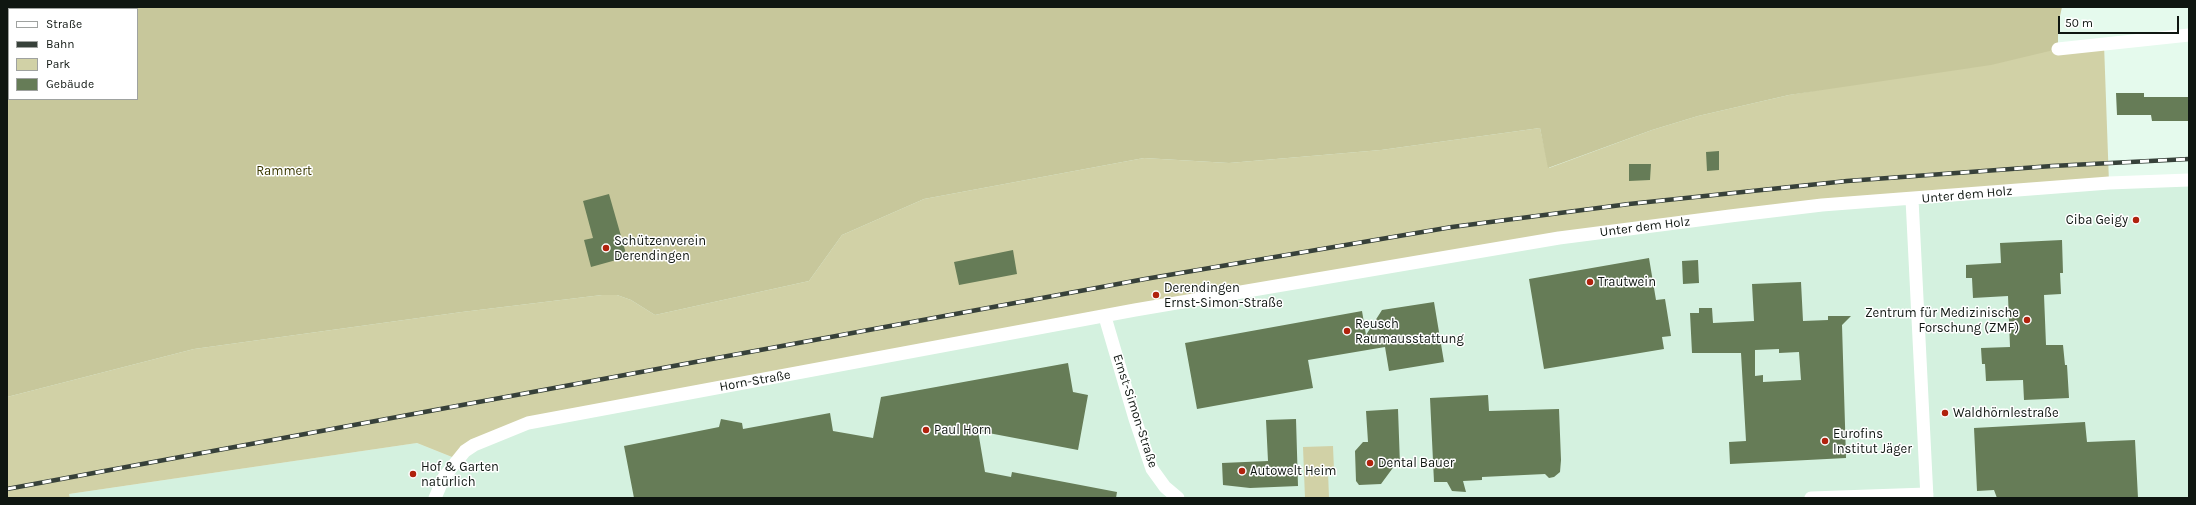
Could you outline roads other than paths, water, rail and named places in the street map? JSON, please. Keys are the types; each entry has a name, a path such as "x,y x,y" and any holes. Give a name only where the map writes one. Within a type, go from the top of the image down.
{"street":[{"path":"2058,49 2189,35"},
{"name":"Unter dem Holz","path":"1105,316 1559,238 1822,205 2108,183 2189,180"},
{"path":"1811,498 1927,496 1912,199"},
{"name":"Horn-Straße","path":"435,498 444,477 465,451 474,445 528,423 1105,316"},
{"name":"Ernst-Simon-Straße","path":"1105,316 1135,419 1152,469 1165,487 1178,498"}],"railway":[{"path":"7,489 1145,279 1452,227 1629,204 1847,181 2052,166 2189,159"}],"place":[{"name":"Ciba Geigy","path":"2136,220"},
{"name":"Schützenverein Derendingen","path":"606,248"},
{"name":"Trautwein","path":"1590,282"},
{"name":"Derendingen Ernst-Simon-Straße","path":"1156,295"},
{"name":"Zentrum für Medizinische Forschung (ZMF)","path":"2027,320"},
{"name":"Reusch Raumausstattung","path":"1347,331"},
{"name":"Waldhörnlestraße","path":"1945,413"},
{"name":"Paul Horn","path":"926,430"},
{"name":"Eurofins Institut Jäger","path":"1825,441"},
{"name":"Dental Bauer","path":"1370,463"},
{"name":"Autowelt Heim","path":"1242,471"},
{"name":"Hof & Garten natürlich","path":"413,474"}],"park label":[{"name":"Rammert","path":"284,171"}]}
